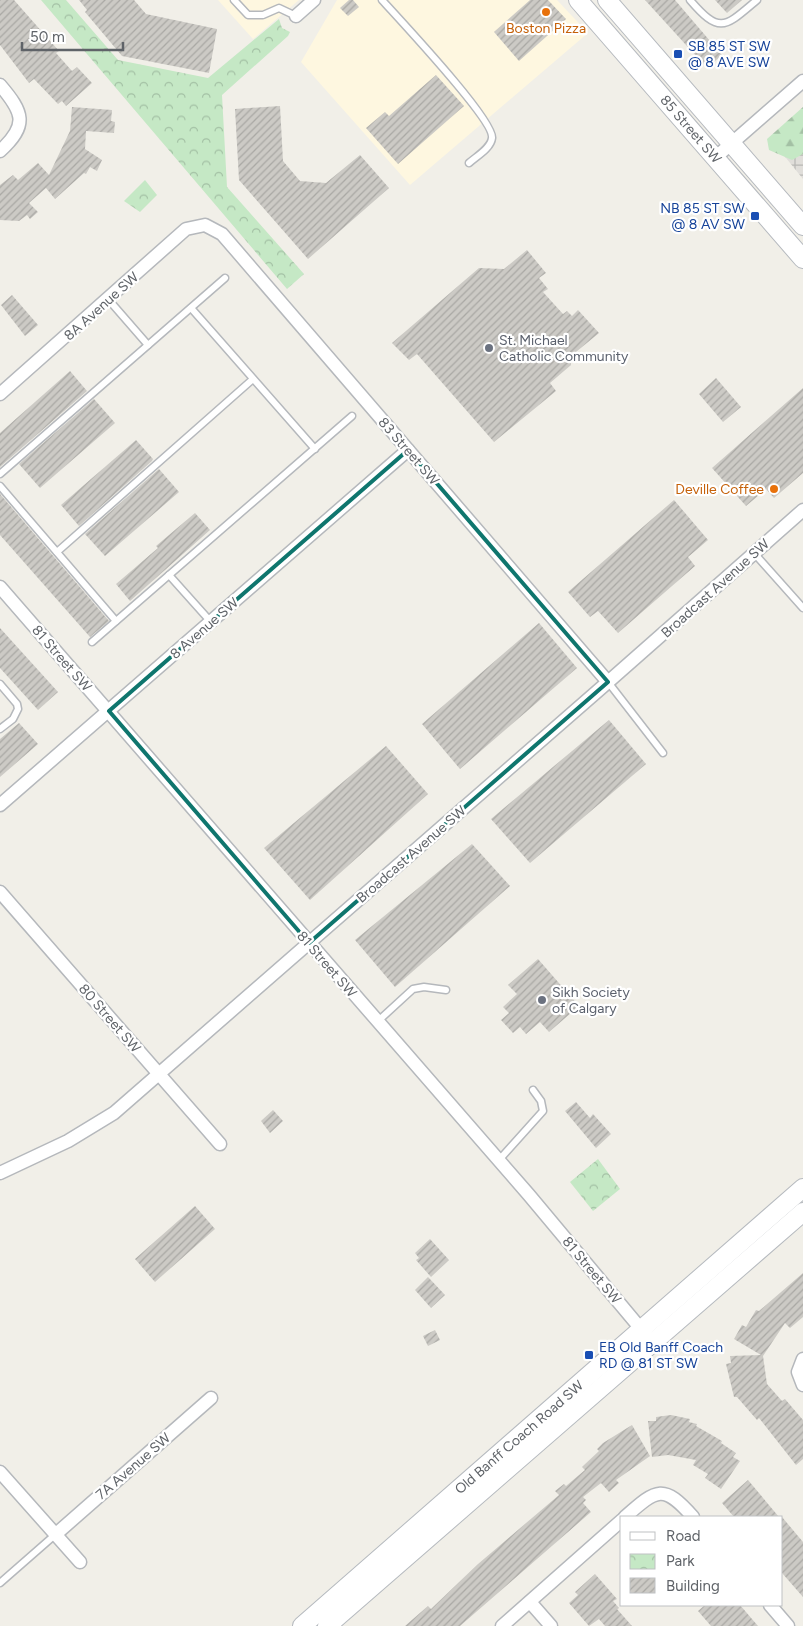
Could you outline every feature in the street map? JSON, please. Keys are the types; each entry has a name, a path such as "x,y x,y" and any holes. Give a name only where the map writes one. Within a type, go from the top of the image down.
{"main road":[{"name":"85 Street SW","path":"578,0 803,259"},
{"name":"85 Street SW","path":"607,0 803,226"},
{"name":"Old Banff Coach Road SW","path":"327,1626 648,1336 803,1188"},
{"name":"Old Banff Coach Road SW","path":"302,1626 648,1336 803,1212"}],"street":[{"path":"296,16 314,0"},
{"path":"716,157 803,81"},
{"path":"0,85 15,103 20,114 17,133 0,150"},
{"name":"8A Avenue SW","path":"0,394 186,230 205,225"},
{"name":"83 Street SW","path":"205,225 222,234 608,682"},
{"name":"8 Avenue SW","path":"1,802 109,711 408,450"},
{"name":"Broadcast Avenue SW","path":"0,1173 82,1133 114,1113 803,510"},
{"name":"81 Street SW","path":"0,587 498,1160 648,1336"},
{"name":"80 Street SW","path":"0,892 220,1144"},
{"path":"803,1359 798,1372 803,1385"},
{"name":"7A Avenue SW","path":"56,1534 211,1398"},
{"path":"0,1472 80,1562"},
{"path":"626,1516 644,1500 655,1494 665,1493 675,1498 692,1516"},
{"path":"502,1626 620,1522"},
{"path":"530,1602 551,1626"},
{"path":"771,1606 788,1626"}],"lane":[{"path":"234,0 248,15 263,15 279,8 296,16"},
{"path":"382,0 474,105 492,130 492,140 487,148 469,163"},
{"path":"690,0 705,18 720,23 738,16 757,0"},
{"path":"0,474 225,278"},
{"path":"108,299 148,345"},
{"path":"191,308 314,449"},
{"path":"57,552 253,379"},
{"path":"92,642 352,416"},
{"path":"0,486 116,621"},
{"path":"754,553 803,608"},
{"path":"169,575 211,622"},
{"path":"608,682 663,753"},
{"path":"0,684 17,704 18,709 13,719 0,730"},
{"path":"377,1022 413,989 424,987 446,990"},
{"path":"498,1160 543,1111 540,1101 533,1090"},
{"path":"0,1583 56,1534"}],"highlighted area":[{"path":"408,450 608,682 309,943 109,711"}],"shaded area":[{"path":"218,0 299,0 253,39"},
{"path":"337,0 557,0 588,33 410,185 301,62"},
{"path":"803,107 803,179 782,153"}],"green space":[{"path":"41,0 66,0 118,60 208,78 279,19 282,28 290,32 288,36 222,95 227,187 304,274 287,289"},
{"path":"803,107 803,154 792,160 769,150 767,139"},
{"path":"145,180 157,195 140,212 124,201"},
{"path":"598,1159 620,1189 593,1211 570,1182"}],"building":[{"path":"0,0 14,0 59,51 56,53 72,71 77,67 92,83 66,106 62,101 58,104 34,79 29,83 0,45"},
{"path":"79,0 134,0 146,14 217,29 209,73 122,56 85,12 87,10"},
{"path":"349,0 353,0 359,7 348,16 340,8"},
{"path":"530,0 548,0 566,19 519,61 494,32"},
{"path":"645,0 675,0 722,55 707,68"},
{"path":"715,0 742,0 727,13"},
{"path":"436,75 464,106 398,164 366,128 385,112 389,116"},
{"path":"280,106 283,161 300,181 326,183 360,155 389,188 308,259 239,180 235,109"},
{"path":"72,107 112,110 111,121 115,122 114,133 86,131 85,149 102,160 97,171 90,167 86,174 84,173 55,199 46,188 29,203 38,212 30,219 27,215 19,221 0,220 0,185 13,175 18,180 38,163 49,175 70,131"},
{"name":"St. Michael Catholic Community","path":"527,250 546,273 539,278 548,289 543,292 563,314 567,311 572,316 578,310 599,333 571,356 571,365 550,383 556,391 494,442 417,354 409,360 392,343 479,268 504,269"},
{"path":"12,295 38,325 25,336 1,305"},
{"path":"70,371 87,391 0,467 0,433"},
{"path":"716,378 741,407 723,422 699,394"},
{"path":"803,388 803,473 774,498 766,489 746,506 712,468"},
{"path":"94,399 115,423 40,488 19,464"},
{"path":"136,440 153,459 152,461 79,526 61,505"},
{"path":"159,469 179,492 105,556 85,534"},
{"path":"0,494 109,621 90,637 0,535"},
{"path":"674,500 708,540 688,557 695,566 618,633 598,611 590,617 568,592"},
{"path":"195,513 210,530 130,601 116,584 158,548 156,546"},
{"path":"539,623 577,668 460,769 422,724"},
{"path":"0,628 58,692 38,710 0,668"},
{"path":"609,720 646,764 530,863 491,819"},
{"path":"19,723 38,744 0,777 0,739"},
{"path":"386,746 428,794 310,900 264,848"},
{"path":"472,844 510,886 395,987 355,940"},
{"name":"Sikh Society of Calgary","path":"538,959 579,1006 549,1032 540,1022 526,1034 520,1027 513,1033 501,1020 509,1013 503,1007 517,994 508,985"},
{"path":"576,1102 590,1118 593,1114 611,1134 596,1148 565,1111"},
{"path":"273,1110 283,1121 270,1133 261,1121"},
{"path":"195,1206 215,1229 155,1282 135,1259"},
{"path":"430,1239 449,1260 431,1277 416,1260 419,1258 415,1253"},
{"path":"803,1273 803,1317 790,1328 785,1323 763,1356 767,1384 782,1401 785,1399 803,1420 803,1459 796,1465 759,1418 757,1420 737,1397 734,1397 726,1364 731,1363 730,1356 761,1355 734,1339 742,1325 746,1327 756,1310 759,1311"},
{"path":"428,1277 445,1295 431,1308 415,1290"},
{"path":"435,1330 440,1340 428,1346 423,1336"},
{"path":"671,1415 690,1419 689,1422 697,1424 696,1426 722,1441 721,1443 736,1453 733,1457 740,1461 721,1489 705,1478 708,1474 693,1465 696,1460 668,1455 652,1457 648,1421 656,1421 656,1417"},
{"path":"632,1425 650,1456 616,1480 619,1483 609,1492 601,1483 583,1497 586,1500 583,1503 591,1512 460,1626 405,1626 428,1606 431,1609 478,1564 559,1495 555,1491 564,1484 566,1486 585,1470 582,1467 599,1451 597,1449 603,1443"},
{"path":"748,1480 778,1516 733,1516 722,1503"},
{"path":"783,1518 803,1542 803,1597 783,1574"},
{"path":"595,1574 617,1599 613,1601 619,1608 617,1609 632,1626 605,1626 599,1619 589,1626 569,1603 578,1595 575,1592"},
{"path":"704,1606 741,1606 758,1626 711,1626 698,1611"}],"place":[{"name":"Boston Pizza","path":"546,12"},
{"name":"SB 85 ST SW @ 8 AVE SW","path":"678,54"},
{"name":"NB 85 ST SW @ 8 AV SW","path":"755,216"},
{"name":"St. Michael Catholic Community","path":"489,348"},
{"name":"Deville Coffee","path":"774,489"},
{"name":"Sikh Society of Calgary","path":"542,1000"},
{"name":"EB Old Banff Coach RD @ 81 ST SW","path":"589,1355"}]}
